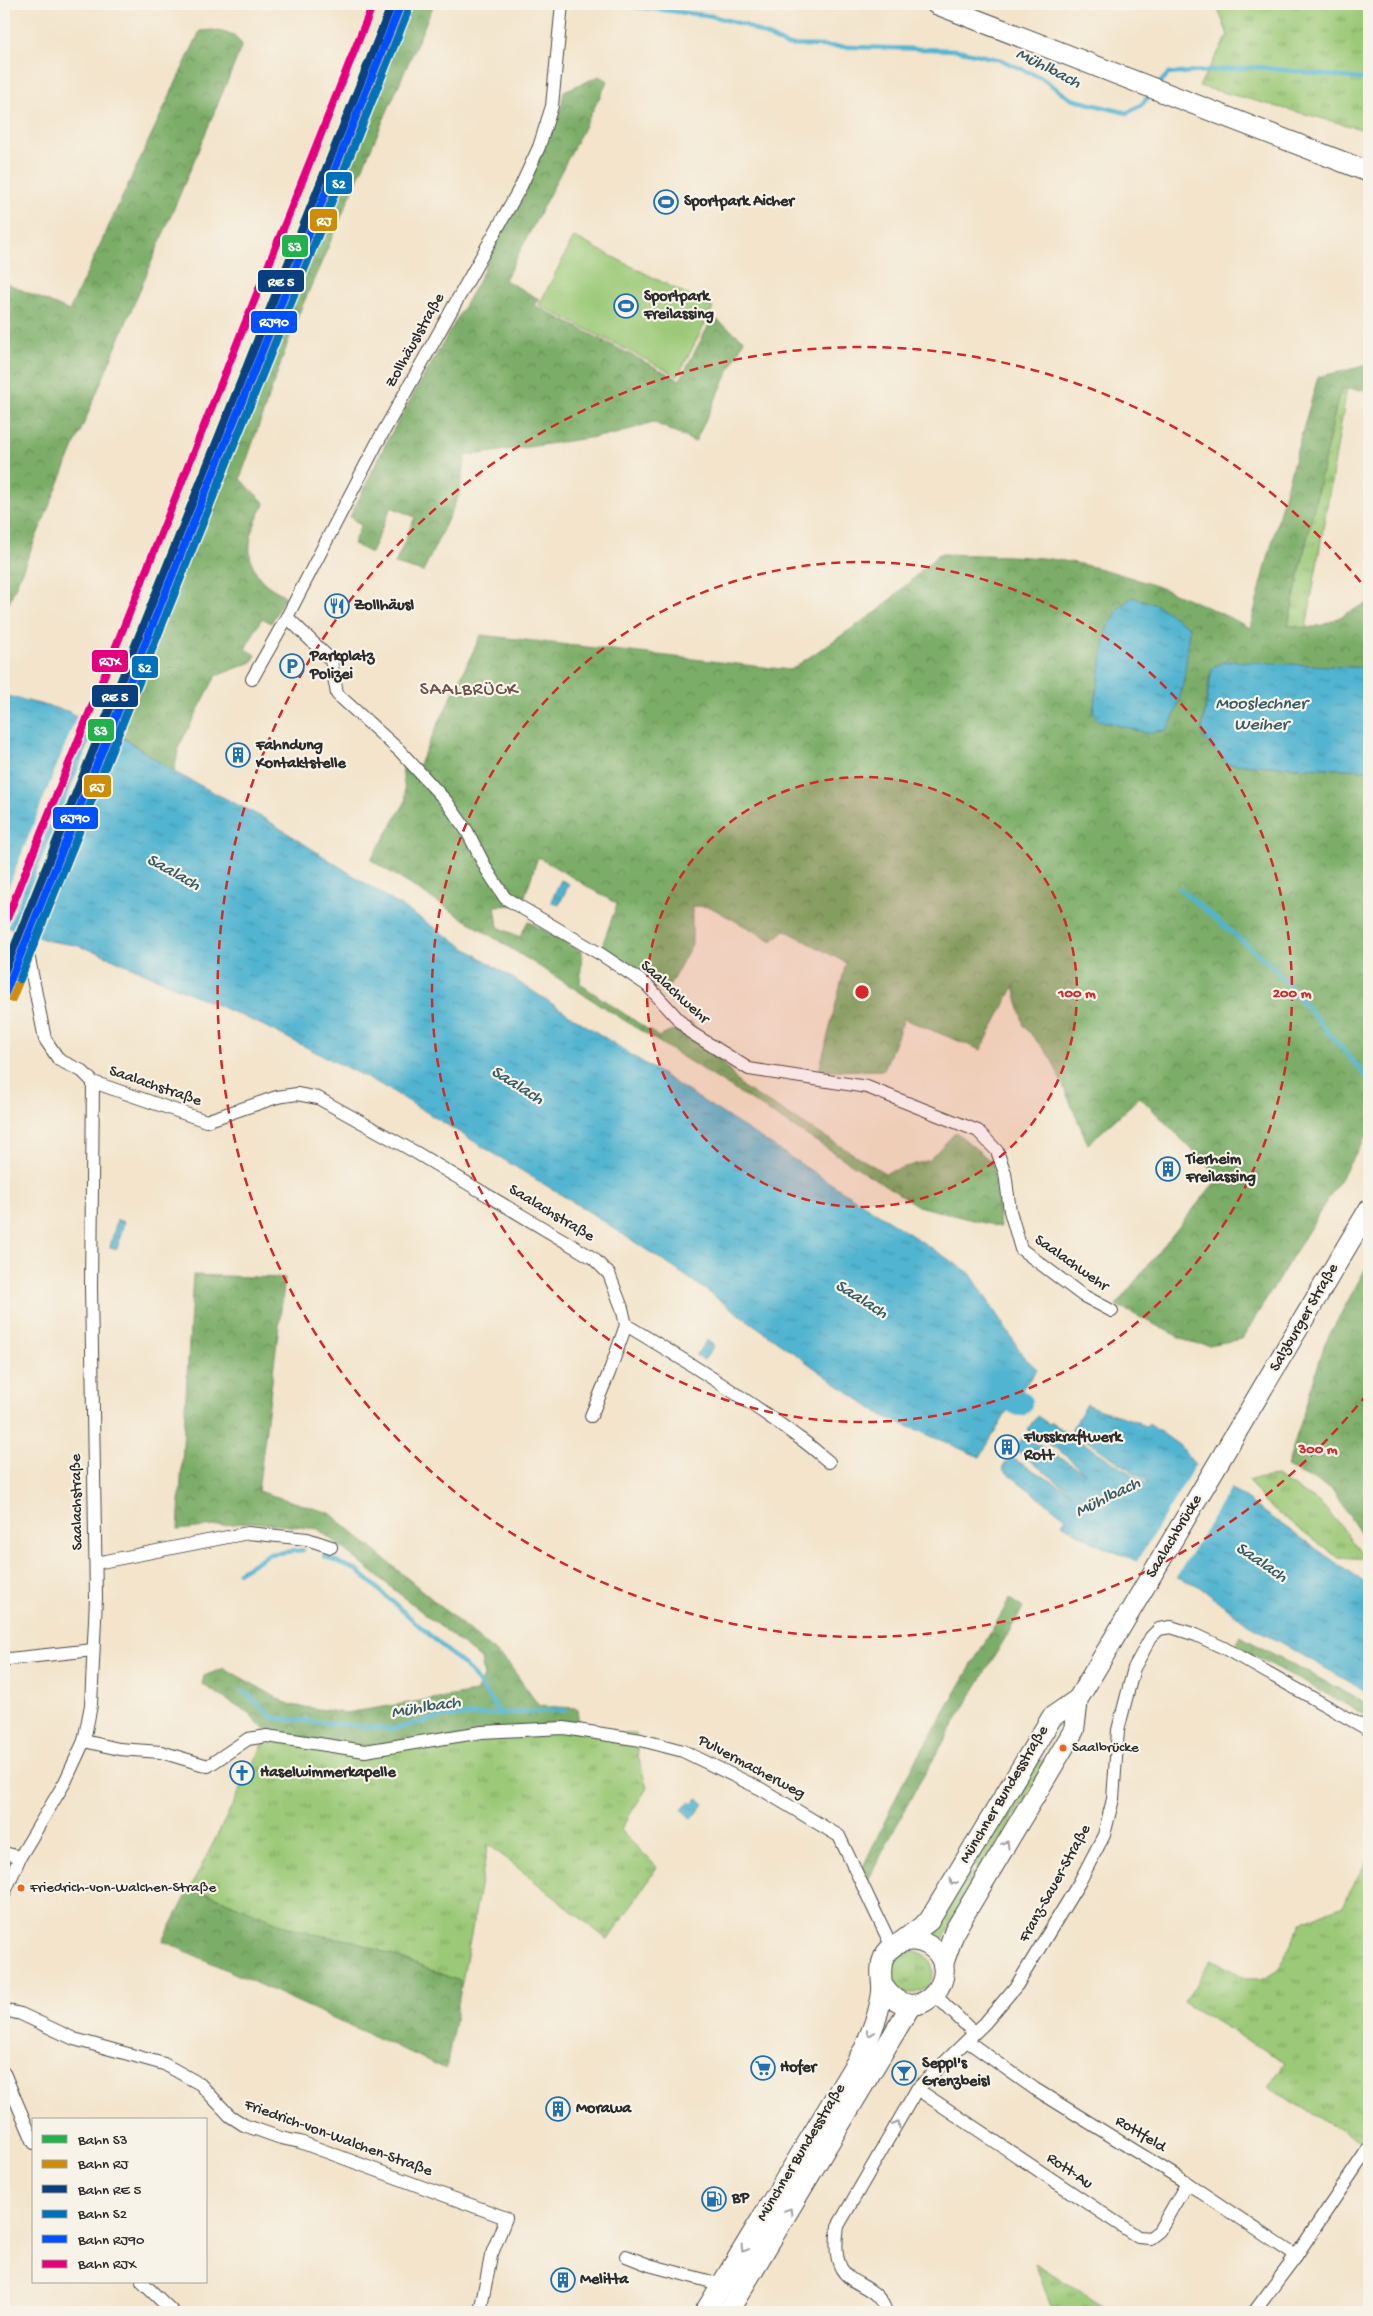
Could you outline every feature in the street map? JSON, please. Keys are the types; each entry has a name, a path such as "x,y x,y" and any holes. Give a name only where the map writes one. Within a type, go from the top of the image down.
{"main road":[{"path":"936,4 1369,172"},
{"name":"Salzburger Straße","path":"1241,1428 1369,1209"},
{"name":"Saalachbrücke","path":"1109,1646 1241,1428"},
{"name":"Münchner Bundesstraße","path":"943,1964 955,1930 1074,1730 1078,1699 1109,1646"},
{"name":"Münchner Bundesstraße","path":"896,1945 929,1921 1052,1717 1078,1699"},
{"path":"911,1940 922,1942 938,1954 943,1964 943,1980 935,1995 920,2004 911,2005 894,2000 883,1986 880,1968 886,1953 896,1945 911,1940"},
{"name":"Münchner Bundesstraße","path":"705,2312 865,2048 878,2012 883,1986"},
{"name":"Münchner Bundesstraße","path":"728,2312 911,2005"}],"street":[{"name":"Zollhäuslstraße","path":"252,678 287,617 376,445 521,186 539,147 552,106 562,4"},
{"name":"Saalachwehr","path":"287,617 331,660 337,694 400,751 446,801 467,831 487,870 505,898 602,955 647,985 690,1032 749,1069 867,1087 978,1131 997,1151 1005,1173 1010,1211 1021,1249 1082,1295 1112,1310"},
{"path":"4,950 29,959 45,1039 59,1060 82,1071 93,1082"},
{"name":"Saalachstraße","path":"4,1894 20,1857 65,1782 84,1741 91,1705 96,1598 92,1297 93,1082 206,1122 278,1097 296,1094 318,1098 415,1152 593,1258 609,1274 622,1308 626,1325"},
{"path":"591,1416 610,1372 626,1325 704,1373 800,1438 829,1462"},
{"name":"Saalachstraße","path":"96,1567 248,1533 307,1539 331,1547"},
{"name":"Franz-Sauer-Straße","path":"886,2312 873,2294 845,2276 838,2262 835,2246 838,2226 917,2089 971,2037 1017,1985 1079,1883 1104,1835 1113,1799 1118,1730 1124,1699 1134,1668 1150,1637 1159,1629 1171,1627 1196,1635 1224,1648 1369,1730"},
{"path":"4,1658 93,1650"},
{"name":"Pulvermacherweg","path":"84,1741 119,1749 161,1752 208,1766 248,1739 267,1736 365,1751 482,1732 564,1728 641,1740 683,1751 754,1786 839,1836 896,1945"},
{"path":"4,1853 20,1857"},
{"path":"935,1995 955,2012 971,2037"},
{"name":"Friedrich-von-Walchen-Straße","path":"4,2010 21,2014 74,2039 164,2064 200,2084 230,2116 244,2125 300,2142 506,2218 491,2256 480,2312"},
{"name":"Rottfeld","path":"971,2037 1035,2089 1188,2183 1296,2256"},
{"path":"4,2073 32,2138"},
{"name":"Rott-Au","path":"917,2089 1138,2238 1150,2238 1159,2231 1188,2183"},
{"path":"1254,2312 1296,2256 1368,2149"},
{"path":"626,2256 650,2266 712,2282 720,2288"},
{"path":"144,2284 173,2312"}],"green space":[{"path":"407,4 434,4 294,325 240,479 265,503 256,521 250,540 251,559 254,569 265,583 285,596 271,623 262,618 245,649 256,655 252,662 216,676 179,746 174,772 115,732"},
{"path":"1216,4 1369,4 1369,131 1199,86 1228,35"},
{"path":"213,30 232,34 242,44 237,58 4,614 4,282 69,311 200,31"},
{"path":"600,76 608,81 505,280 539,299 534,305 680,380 713,317 744,340 695,442 653,422 616,434 466,456 459,495 423,572 395,564 415,517 391,507 371,553 353,544 361,525 350,517 388,439 478,282 500,235 526,193 530,169 560,115 564,91"},
{"name":"Sportpark Freilassing","path":"574,237 713,308 678,376 539,305"},
{"path":"1369,365 1369,390 1340,389 1288,625 1311,627 1321,625 1369,603 1369,668 1223,662 1210,674 1202,729 1203,738 1228,764 1369,770 1369,1132 1242,1339 1209,1345 1191,1343 1116,1305 1219,1177 1140,1097 1088,1144 1051,1058 1024,1026 1014,986 981,1050 904,1019 884,1070 819,1071 846,963 785,930 772,941 710,907 692,906 692,944 665,994 602,946 617,904 538,857 522,905 495,906 498,927 520,937 528,921 582,952 580,984 659,1037 691,1022 741,1086 885,1173 929,1160 956,1132 993,1163 1000,1227 918,1206 371,860 406,801 400,751 417,768 481,635 790,670 878,611 939,554 1042,558 1095,567 1176,594 1250,628 1284,496 1318,377","holes":["1107,629 1167,730 1147,733 1099,720 1093,713"]},
{"path":"1340,389 1347,389 1306,629 1288,625"},
{"path":"1369,1262 1369,1547 1332,1489 1287,1467 1325,1343"},
{"path":"193,1275 285,1278 258,1491 330,1513 509,1664 539,1706 577,1708 579,1727 359,1746 269,1733 247,1713 202,1684 204,1676 224,1668 290,1705 346,1713 476,1692 484,1677 481,1659 318,1529 252,1522 178,1530"},
{"path":"1276,1476 1320,1503 1343,1528 1366,1559 1337,1557 1265,1503 1248,1480"},
{"path":"1010,1599 1023,1608 914,1792 867,1882 862,1869 902,1785"},
{"path":"1240,1636 1369,1705 1369,1717 1235,1645"},
{"path":"507,1728 636,1734 638,1756 647,1788 620,1830 657,1867 608,1940 488,1844 462,1982 354,1941 290,1928 191,1887 269,1733"},
{"path":"1036,1758 1046,1763 982,1870 973,1865"},
{"path":"1369,1857 1369,2137 1363,2143 1268,2088 1285,2062 1184,2003 1212,1959 1246,1979 1263,1979 1277,1970 1303,1922 1343,1905"},
{"path":"969,1871 978,1877 942,1941 929,1933"},
{"path":"191,1887 290,1928 354,1941 462,1982 446,2069 163,1941"},
{"path":"916,1951 924,1954 930,1960 933,1972 930,1984 924,1990 908,1993 900,1990 894,1984 891,1968 894,1960 900,1954"},
{"path":"1035,2263 1113,2312 1053,2312"}],"water":[{"path":"1132,597 1157,605 1189,627 1181,693 1178,706 1167,730 1147,733 1098,720 1093,713 1107,629 1119,608"},
{"name":"Mooslechner Weiher","path":"1223,662 1369,668 1369,770 1228,764 1203,738 1202,730 1212,668"},
{"path":"4,695 67,711 128,741 174,772 267,820 970,1273 1024,1357 1037,1369 1014,1400 980,1457 879,1414 686,1276 591,1213 387,1088 262,1025 100,953 75,945 49,941 4,925"},
{"path":"561,880 569,884 559,905 551,901"},
{"path":"117,1220 124,1222 117,1249 110,1247"},
{"path":"707,1340 714,1346 704,1360 696,1355"},
{"path":"1087,1404 1146,1427 1149,1424 1179,1445 1192,1461 1369,1586 1369,1693 1248,1624 1197,1585 1100,1546 1062,1524 1066,1518 1002,1469 1010,1457 1072,1493 1015,1449 1024,1436 1085,1473 1064,1454 1027,1430 1037,1416 1049,1424 1051,1422 1147,1484 1148,1482 1071,1430"},
{"path":"697,1798 704,1804 692,1819 682,1810 689,1802 692,1804"}],"pier":[{"path":"78,713 91,720 7,929 4,927 4,898"},
{"path":"97,723 117,732 34,938 13,931"},
{"path":"1197,1462 1232,1486 1175,1579 1136,1563"}],"waterway":[{"name":"Mühlbach","path":"612,4 712,16 745,25 786,45 957,50 1001,60 1040,77 1071,99 1127,113 1141,105 1151,94"},
{"name":"Mühlbach","path":"1159,84 1168,74 1258,67 1369,80"},
{"path":"1180,889 1270,964 1369,1080"},
{"name":"Saalach","path":"984,1380 1019,1403"},
{"path":"239,1572 269,1554 303,1550"},
{"path":"324,1556 358,1571 471,1672 501,1714"},
{"name":"Mühlbach","path":"243,1691 274,1718 393,1729 442,1717 565,1710"}],"rail line":[{"name":"RJX","path":"4,926 373,4"},
{"name":"S3","path":"4,972 392,4"},
{"name":"RJ90","path":"4,996 401,4"},
{"name":"RJ","path":"12,999 409,7"},
{"name":"S2","path":"20,979 408,11"}],"transit line":[{"path":"4,973 392,4"}],"place":[{"name":"Sportpark Aicher","path":"666,202"},
{"name":"Sportpark Freilassing","path":"626,306"},
{"name":"Zollhäusl","path":"337,606"},
{"name":"Parkplatz Polizei","path":"292,666"},
{"name":"Fahndung Kontaktstelle","path":"238,755"},
{"name":"Tierheim Freilassing","path":"1168,1169"},
{"name":"Flusskraftwerk Rott","path":"1007,1447"},
{"name":"Saalbrücke","path":"1063,1748"},
{"name":"Haselwimmerkapelle","path":"242,1773"},
{"name":"Friedrich-von-Walchen-Straße","path":"21,1888"},
{"name":"Hofer","path":"763,2068"},
{"name":"Seppl's Grenzbeisl","path":"904,2073"},
{"name":"Morawa","path":"558,2109"},
{"name":"BP","path":"714,2199"},
{"name":"Melitta","path":"563,2280"}],"district":[{"name":"SAALBRÜCK","path":"469,690"}]}
